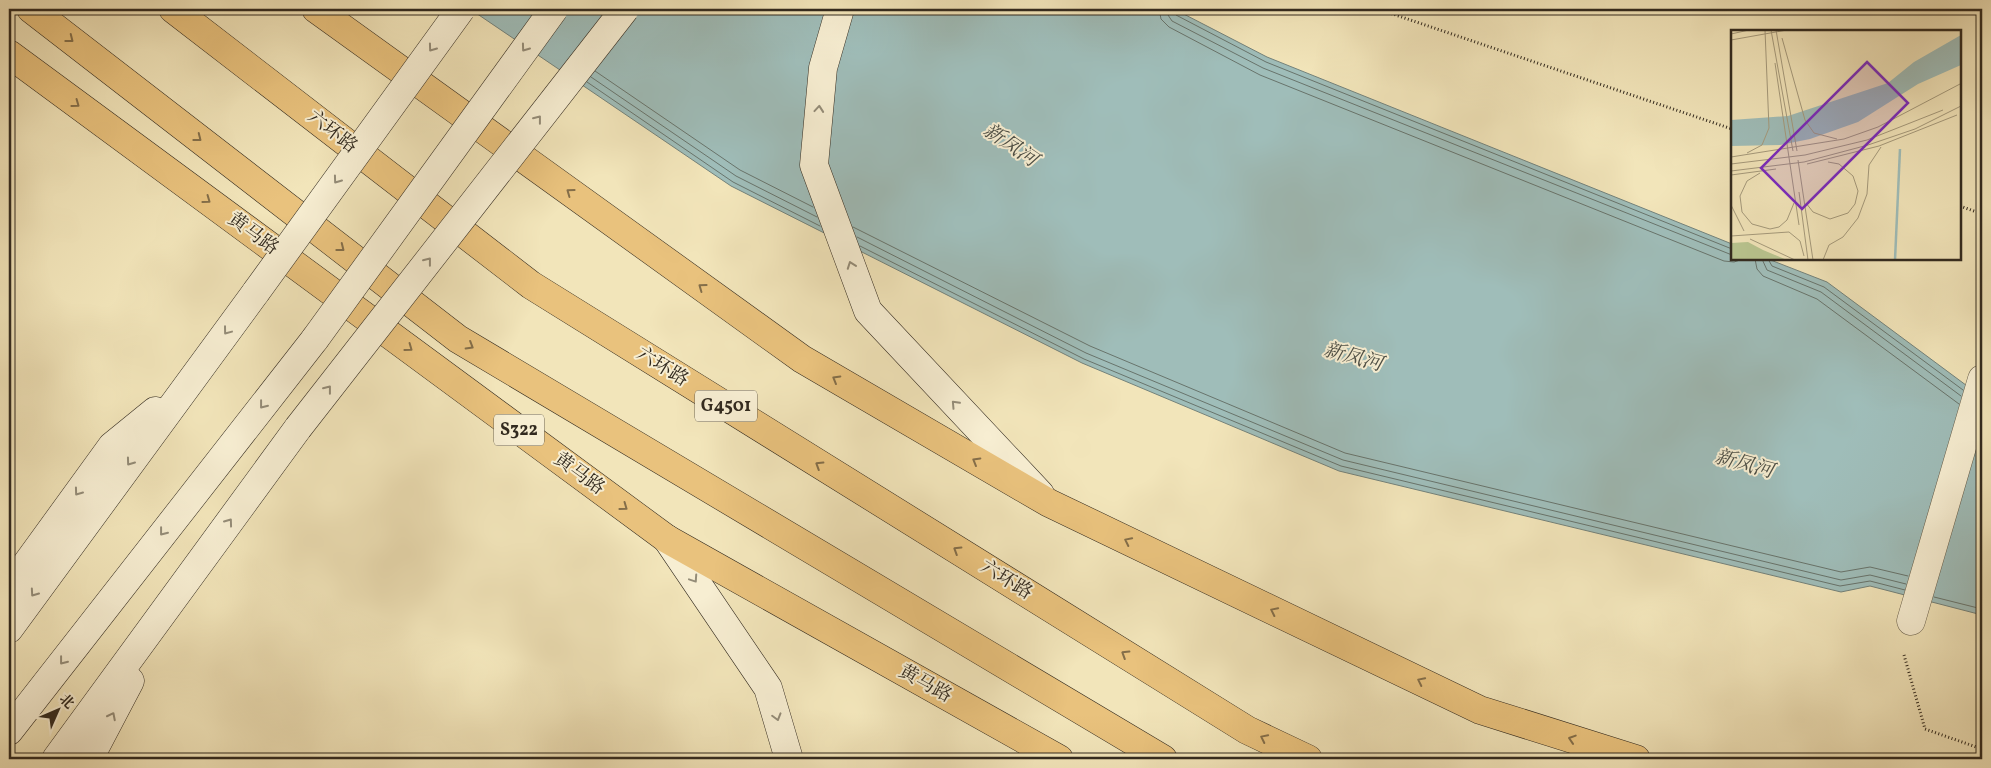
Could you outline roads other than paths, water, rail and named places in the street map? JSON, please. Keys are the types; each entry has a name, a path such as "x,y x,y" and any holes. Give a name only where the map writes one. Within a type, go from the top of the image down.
{"main road":[{"path":"31,9 458,339 1163,759"},
{"name":"六环路","path":"173,9 531,286 1247,730 1308,759"},
{"path":"316,9 802,359 1049,503 1480,710 1636,759"},
{"path":"9,629 461,9"},
{"path":"9,731 315,339 554,9"},
{"path":"56,759 298,428 624,9"},
{"path":"840,9 823,68 814,165 868,311 1049,503"},
{"name":"黄马路","path":"9,54 667,539 1059,759"},
{"path":"1911,621 1982,379"},
{"path":"9,588 112,446 187,385"},
{"path":"667,539 768,688 789,759"},
{"path":"89,759 173,598"}],"water":[{"name":"新凤河","path":"470,9 1174,9 1267,57 1731,244 1731,260 1771,260 1827,282 1982,397 1982,615 1870,586 1841,592 1339,471 1082,363 731,186"}]}
